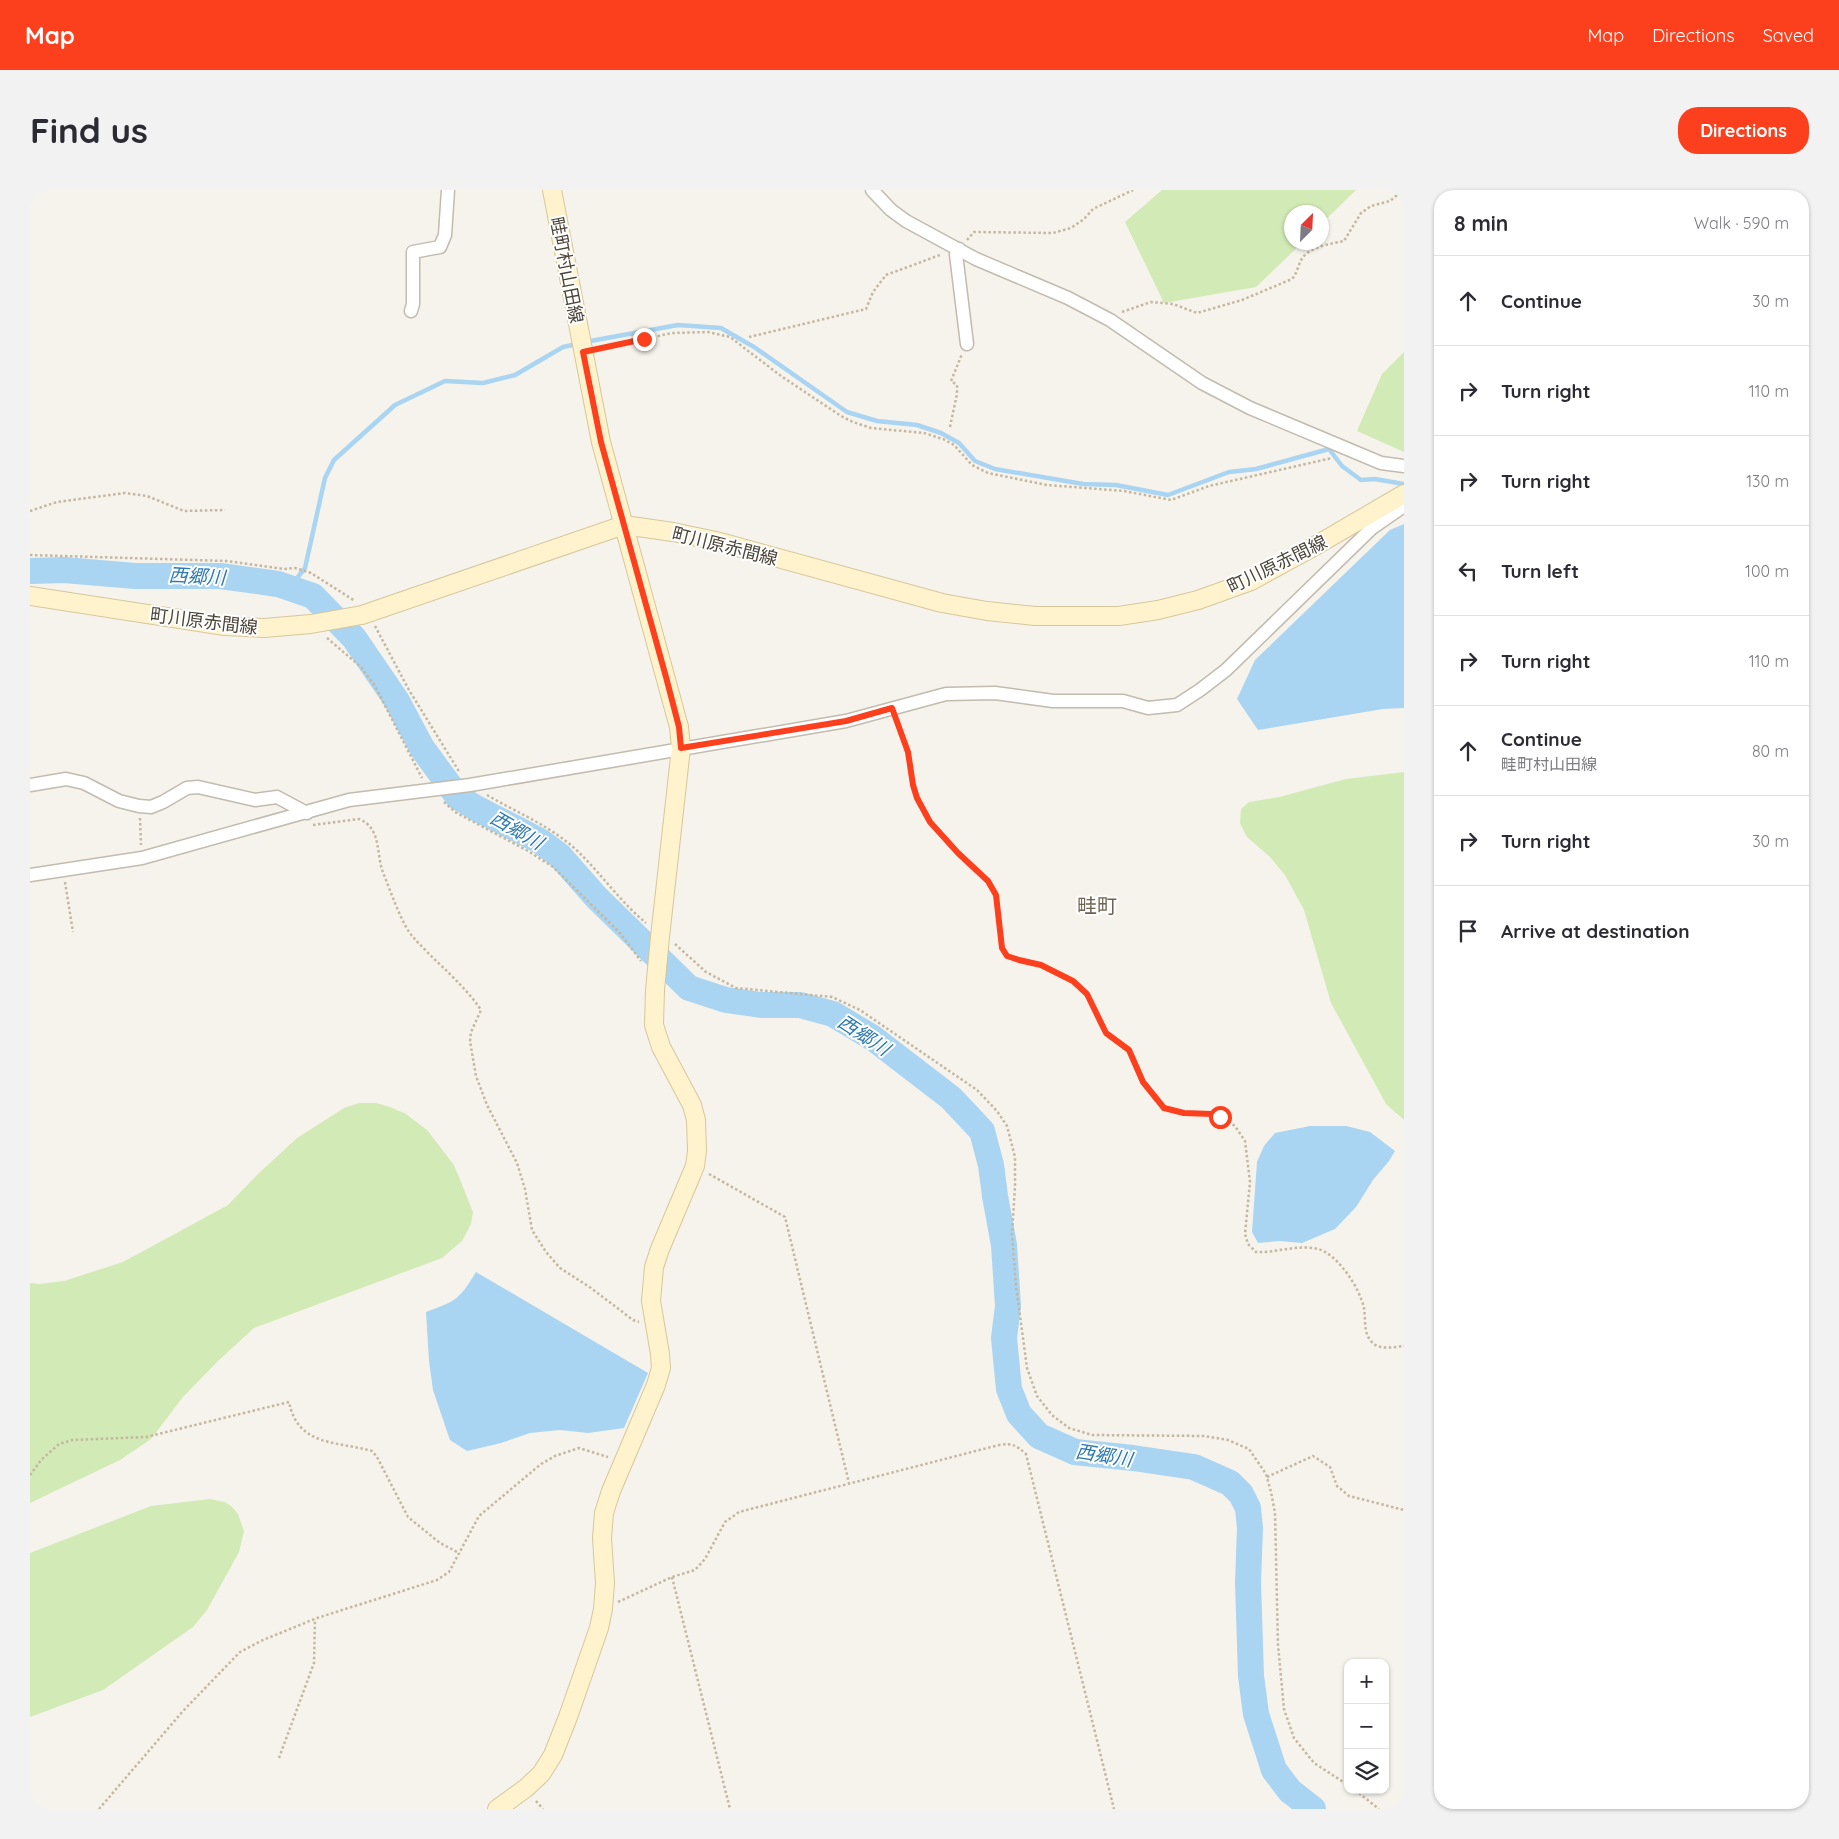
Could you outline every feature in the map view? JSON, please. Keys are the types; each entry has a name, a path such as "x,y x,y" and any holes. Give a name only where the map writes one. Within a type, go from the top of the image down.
{"main road":[{"name":"畦町村山田線","path":"497,1809 526,1788 541,1774 553,1754 580,1685 599,1628 605,1583 602,1538 604,1513 611,1491 656,1385 661,1368 651,1301 654,1267 695,1166 698,1144 696,1120 692,1105 661,1047 654,1025 660,934 681,748 677,719 601,442 552,190"},
{"name":"町川原赤間線","path":"30,596 225,626 264,628 310,624 365,614 624,525 673,532 716,542 942,604 1034,616 1120,616 1158,610 1198,600 1251,581 1404,494"}],"street":[{"path":"412,311 413,252 440,247 445,235 448,190"},
{"path":"876,192 891,210 906,221 958,251 1068,298 1110,320 1202,382 1250,408 1381,462 1404,466"},
{"path":"958,251 967,344"},
{"path":"30,875 142,858 309,819 349,800 468,785 846,721 946,694 995,693 1053,701 1123,701 1148,708 1176,705 1226,670 1372,528 1404,506"},
{"path":"30,785 66,779 84,783 119,801 151,807 187,788 198,787 255,800 277,797 309,819"}],"path":[{"path":"749,337 866,309 872,292 886,275 941,254 958,251 974,232 1053,232 1071,228 1084,219 1093,209 1133,190"},
{"path":"1110,320 1126,310 1151,302 1173,304 1197,313 1242,300 1292,279 1303,258 1309,253 1321,247 1344,241 1361,213 1372,206 1390,201 1403,190"},
{"path":"583,352 672,333 708,332 730,337 781,376 853,422 871,428 924,434 944,439 954,445 972,465 988,473 1047,485 1124,491 1172,500 1209,486 1336,457"},
{"path":"950,427 957,394 957,385 951,381 967,344"},
{"path":"30,511 57,502 125,493 147,496 184,511 225,510"},
{"path":"30,555 227,561 284,569 295,568 311,573 354,600 365,614 409,690 468,785 558,834 588,861 645,923 706,972 736,988 832,997 860,1010 977,1090 997,1111 1007,1126 1015,1156 1012,1234 1016,1286 1027,1368 1037,1396 1052,1415 1069,1428 1092,1435 1204,1436 1228,1440 1249,1449 1267,1477 1272,1492 1275,1513 1278,1644 1284,1709 1294,1738 1314,1762 1344,1782"},
{"path":"310,624 361,668 370,680 405,744 435,790 456,812 553,866 620,934 656,981"},
{"path":"892,708 908,752 917,798 930,822 958,853 988,881 996,895 1002,948 1007,956 1041,965 1073,981 1087,994 1106,1033 1129,1050 1143,1082 1164,1108 1184,1113 1212,1114 1235,1126 1245,1141 1250,1182 1245,1234 1248,1244 1256,1252 1307,1248 1328,1254 1339,1263 1361,1295 1366,1331 1371,1342 1377,1346 1384,1347 1404,1346"},
{"path":"139,806 142,858"},
{"path":"309,819 359,819 371,827 376,836 383,872 412,937 429,952 481,1010 471,1032 470,1041 476,1076 488,1105 517,1163 525,1189 530,1224 536,1238 560,1268 634,1320 641,1323 654,1322"},
{"path":"63,871 73,932"},
{"path":"695,1166 785,1217 849,1483"},
{"path":"30,1475 59,1444 72,1440 146,1437 289,1402 292,1416 301,1428 320,1440 372,1451 378,1457 408,1517 440,1543 459,1553"},
{"path":"603,1609 672,1577 695,1570 705,1559 725,1522 739,1512 999,1445 1010,1443 1017,1445 1026,1454 1114,1809"},
{"path":"99,1809 183,1711 240,1652 263,1640 315,1619 437,1580 449,1572 479,1516 541,1464 555,1456 579,1448 600,1453 624,1463"},
{"path":"1267,1477 1312,1456 1330,1467 1336,1486 1350,1496 1404,1510"},
{"path":"672,1577 730,1809"},
{"path":"279,1758 314,1663 315,1619"},
{"path":"1360,1794 1379,1809"}],"green space":[{"path":"1162,190 1356,190 1329,216 1329,205 1284,205 1284,250 1295,250 1256,287 1164,303 1125,222"},
{"path":"1404,352 1404,452 1357,431 1382,374"},
{"path":"1404,772 1404,1120 1386,1104 1331,1003 1304,910 1285,875 1270,857 1247,837 1240,823 1241,809 1249,802 1279,797 1346,779"},
{"path":"359,1103 376,1103 406,1114 427,1130 454,1165 473,1212 471,1224 462,1241 442,1258 254,1328 183,1397 151,1439 120,1460 30,1503 30,1283 39,1284 64,1281 123,1262 228,1205 297,1138 344,1108"},
{"path":"210,1499 225,1502 231,1506 238,1514 244,1531 239,1552 207,1610 193,1627 103,1690 30,1717 30,1553 151,1506"}],"water":[{"path":"1404,524 1404,708 1383,709 1258,730 1237,699 1255,660 1390,530"},
{"path":"1310,1126 1346,1126 1370,1132 1395,1151 1356,1207 1335,1229 1302,1243 1279,1241 1258,1243 1252,1232 1257,1162 1264,1146 1275,1133"},
{"path":"476,1272 648,1373 624,1428 588,1433 560,1430 530,1433 501,1443 467,1451 450,1440 433,1390 426,1312 451,1302 461,1294"}],"waterway":[{"path":"585,342 678,325 721,328 754,347 847,412 877,421 917,425 941,433 959,443 975,461 995,469 1083,484 1116,485 1168,495 1229,472 1256,469 1329,449 1342,466 1361,480 1375,479 1404,484"},
{"path":"290,587 305,568 325,478 334,460 395,405 445,381 483,383 515,375 563,347 577,344"},
{"name":"西郷川","path":"30,571 64,570 135,576 220,576 278,584 313,596 354,638 397,701 422,748 458,797 540,841 560,856 596,897 689,988 726,1000 761,1005 800,1005 833,1014 873,1038 951,1098 982,1131 991,1165 1004,1245 1008,1306 1004,1338 1009,1389 1019,1414 1039,1436 1075,1452 1194,1467 1230,1483 1241,1494 1248,1508 1250,1528 1248,1582 1251,1676 1256,1714 1274,1770 1290,1791 1313,1809"}],"district":[{"name":"畦町","path":"1097,905"}],"route":[{"path":"644,339 583,352 601,442 642,596 666,677 679,727 681,748 727,742 846,721 892,708 908,752 917,798 930,822 958,853 988,881 996,895 1002,948 1007,956 1041,965 1073,981 1087,994 1106,1033 1129,1050 1143,1082 1164,1108 1171,1111 1212,1114 1220,1117"}]}
